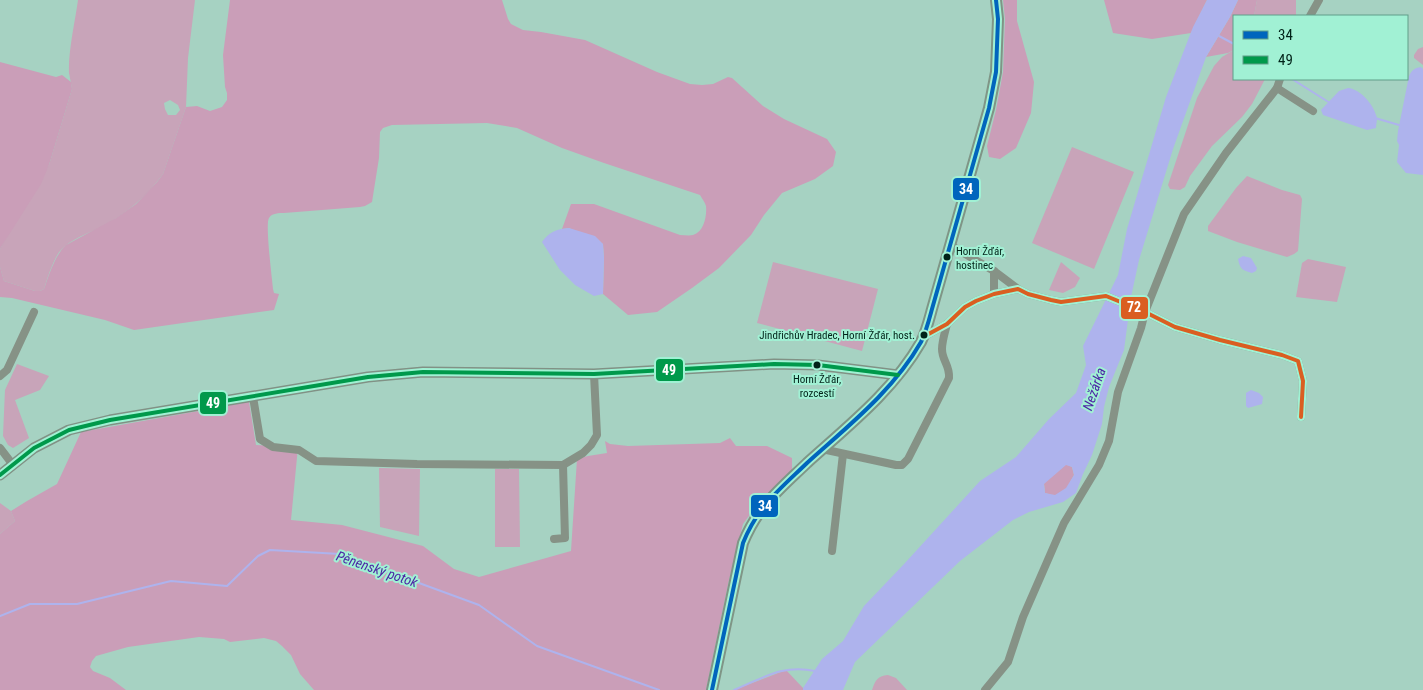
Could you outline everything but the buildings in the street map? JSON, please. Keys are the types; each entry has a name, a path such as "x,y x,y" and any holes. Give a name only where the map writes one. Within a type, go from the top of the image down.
{"main road":[{"path":"712,690 743,543 750,526 764,505 782,486 880,396 907,364 923,338 989,108 996,72 998,19 996,0"}],"street":[{"path":"1311,15 1319,0"},
{"path":"985,690 1008,662 1023,617 1064,523 1099,465 1109,442 1118,392 1145,312 1184,214 1226,153 1277,88 1280,80"},
{"path":"1277,88 1312,111"},
{"path":"950,245 1028,294 1061,302 1106,296 1137,308 1175,327 1220,340 1282,354 1298,361 1303,381 1301,417"},
{"path":"994,271 994,294"},
{"path":"923,338 946,324 965,307 976,301 994,294 1018,289"},
{"path":"0,376 7,370 34,312"},
{"path":"822,449 896,465 908,460 948,378 949,370 942,349 946,324"},
{"path":"0,475 34,448 69,430 110,420 368,377 423,372 594,374 774,364 818,366 898,374"},
{"path":"253,397 260,439 273,447 299,450 316,461 563,465 587,449 597,435 594,374"},
{"path":"0,448 13,465"},
{"path":"832,551 843,454"},
{"path":"554,539 565,538 563,465"}],"shaded area":[{"path":"78,0 195,0 188,58 186,107 163,174 157,182 135,204 119,216 65,246 58,253 53,263 44,289 35,291 4,281 0,267 0,249 49,165 72,89 69,65","holes":["170,100 178,105 180,110 176,115 168,115 164,103"]},
{"path":"230,0 502,0 511,24 523,30 585,40 657,72 690,84 713,84 728,77 732,78 763,106 784,119 827,139 836,152 833,166 815,179 782,193 751,235 719,268 657,312 628,315 603,294 603,244 569,228 562,229 571,204 594,204 680,235 693,235 700,231 706,214 706,206 700,195 562,148 517,128 487,123 392,125 383,128 380,132 379,158 372,202 360,207 278,213 270,216 268,230 273,289 274,293 279,294 274,310 134,330 105,320 12,298 0,297 0,267 4,281 40,291 44,289 56,260 66,245 116,218 136,204 163,174 186,107 197,106 210,111 222,107 227,100 223,55"},
{"path":"1003,0 1017,0 1017,21 1034,82 1031,113 1016,148 1000,159 989,157 987,146 1003,72 1005,19"},
{"path":"1104,0 1207,0 1191,33 1152,39 1113,33"},
{"path":"1238,0 1257,0 1254,15 1233,15 1233,50 1206,57"},
{"path":"1257,0 1296,0 1296,15 1254,15"},
{"path":"1423,47 1423,65 1414,58 1414,55 1418,49"},
{"path":"1233,51 1233,80 1264,80 1252,104 1242,117 1212,146 1190,176 1185,187 1180,190 1170,189 1168,185 1197,98 1214,66 1222,57"},
{"path":"0,62 56,77 62,75 71,82 72,89 49,165 41,184 0,249"},
{"path":"1072,147 1134,172 1094,269 1032,243"},
{"path":"1247,176 1300,195 1302,199 1298,251 1294,254 1287,257 1208,231 1208,226"},
{"path":"1308,259 1346,267 1337,302 1296,297 1302,263"},
{"path":"773,262 878,289 862,351 757,323"},
{"path":"1061,262 1080,278 1075,287 1063,293 1049,290"},
{"path":"17,364 49,376 40,390 15,400 29,438 13,448 8,445 3,436 5,390"},
{"path":"249,402 256,445 298,447 291,520 342,525 423,546 454,569 479,577 571,551 577,459 607,453 605,441 610,444 628,446 720,443 730,438 736,446 767,446 792,458 792,470 757,505 743,524 706,690 314,690 300,674 291,655 276,641 264,638 230,642 224,639 199,637 128,647 96,656 90,667 93,671 110,678 126,690 0,690 0,534 15,521 11,511 57,484 81,432"},
{"path":"1066,464 1072,467 1074,475 1067,488 1055,496 1045,493 1044,483"},
{"path":"379,468 420,469 419,536 380,527"},
{"path":"495,469 519,469 520,547 495,547"},
{"path":"0,503 11,511 15,521 0,534"},
{"path":"786,670 803,690 734,690"},
{"path":"888,675 896,678 907,690 872,690 877,679"}],"water":[{"name":"Nežárka","path":"1207,0 1238,0 1206,57 1173,149 1139,260 1131,297 1124,350 1109,387 1102,424 1092,455 1076,493 1063,502 1029,512 1013,520 960,561 855,662 843,690 803,690 822,659 843,641 864,606 980,481 1016,457 1049,419 1076,393 1086,365 1083,346 1118,275 1127,229 1166,97 1193,27","holes":["1066,465 1072,467 1074,475 1066,488 1055,495 1045,493 1044,484"]},
{"path":"1421,67 1423,69 1423,175 1406,173 1397,162 1398,131 1409,76 1411,72"},
{"path":"1348,88 1357,91 1369,102 1377,117 1376,128 1367,130 1323,115 1321,110 1339,91"},
{"path":"569,228 595,236 603,244 603,294 594,296 575,285 560,270 542,242 553,232"},
{"path":"1243,256 1251,258 1257,268 1256,271 1252,273 1242,269 1238,259"},
{"path":"1251,390 1263,397 1262,404 1248,408 1246,406 1246,393"}],"waterway":[{"path":"1219,36 1233,43"},
{"path":"1294,80 1330,103"},
{"path":"1375,118 1399,125"},
{"name":"Pěnenský potok","path":"0,616 30,604 77,604 171,581 227,586 258,556 270,550 340,554 479,605 537,646 659,690"},
{"name":"Pěnenský potok","path":"734,690 773,673 793,669 815,671"}],"transit line":[{"name":"34","path":"712,690 743,543 755,519 778,490 883,392 910,360 923,338 989,108 996,72 998,19 996,0"},
{"name":"72","path":"923,337 947,324 965,307 994,294 1018,289 1028,294 1061,302 1106,296 1175,327 1282,355 1298,361 1303,381 1301,417"},
{"name":"49","path":"0,475 34,448 69,430 110,420 368,377 423,372 594,374 774,364 818,365 898,375"}],"place":[{"name":"Horní Žďár, hostinec","path":"947,257"},
{"name":"Jindřichův Hradec, Horní Žďár, host.","path":"924,335"},
{"name":"Horní Žďár, rozcestí","path":"817,365"}]}
